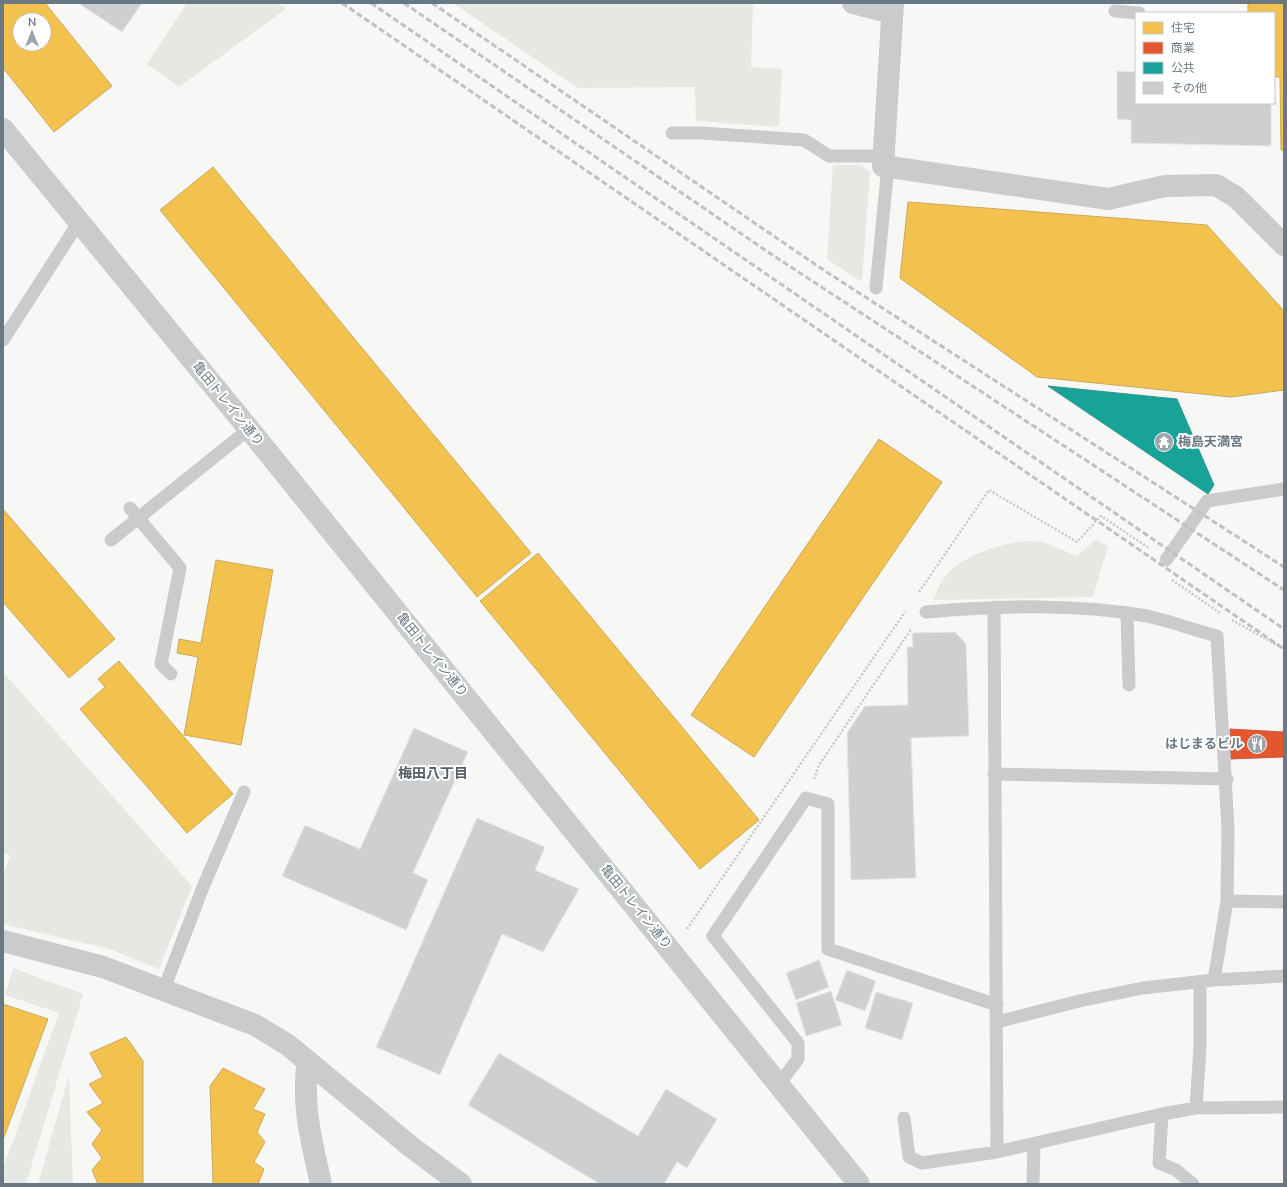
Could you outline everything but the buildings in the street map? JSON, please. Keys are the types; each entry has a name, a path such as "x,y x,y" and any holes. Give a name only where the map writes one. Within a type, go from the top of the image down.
{"street":[{"path":"853,3 893,8 886,161 1108,199 1165,186 1216,185 1236,197 1284,245"},
{"name":"亀田トレイン通り","path":"3,129 249,429 859,1184"},
{"path":"3,941 103,967 255,1025 288,1045 410,1146 461,1184"},
{"path":"308,1061 304,1080 306,1118 321,1184"}],"lane":[{"path":"1115,11 1135,13"},
{"path":"672,133 702,133 804,140 830,156 886,161 876,288"},
{"path":"3,340 79,222"},
{"path":"111,540 134,513 249,429"},
{"path":"1166,560 1207,501 1284,490"},
{"path":"134,513 180,568 162,664 171,674"},
{"path":"926,612 994,607 1099,610 1147,616 1217,636 1227,780 1227,901 1214,980"},
{"path":"994,607 997,1152"},
{"path":"1127,614 1129,685"},
{"path":"994,774 1227,780"},
{"path":"164,989 203,887 244,792"},
{"path":"779,1084 798,1059 798,1043 713,936 806,798 828,804 828,949 997,1005"},
{"path":"1227,901 1284,902"},
{"path":"997,1022 1079,1001 1143,988 1200,983 1214,980 1284,976"},
{"path":"1196,1108 1200,1048 1200,983"},
{"path":"904,1118 910,1157 922,1164 997,1152 1162,1114 1196,1108 1284,1107"},
{"path":"1162,1114 1160,1163 1176,1170 1193,1184"},
{"path":"1033,1184 1034,1144"}],"path":[{"path":"917,595 989,490 1077,542 1101,516 1166,560 1159,570 1222,614"},
{"path":"686,930 908,608"},
{"path":"806,798 819,765 921,615 926,612"},
{"path":"1229,618 1284,649"}],"shaded area":[{"path":"187,3 278,3 286,9 179,87 147,64"},
{"path":"453,3 753,3 751,67 782,69 779,127 696,121 695,87 578,88"},
{"path":"833,165 861,165 870,172 862,282 827,259"},
{"path":"1096,540 1108,546 1093,597 933,600 941,583 955,566 987,550 1011,543 1033,541 1050,545 1076,556"},
{"path":"3,672 192,886 159,969 109,949 3,924 3,874 10,856 3,852"},
{"path":"13,968 83,994 26,1184 3,1184 3,1169 59,1013 5,995"},
{"path":"69,1075 73,1184 38,1184"}],"railway":[{"path":"342,3 1284,649"},
{"path":"371,3 1284,629"},
{"path":"404,3 768,252 1284,590"},
{"path":"432,3 825,271 1284,567"}],"place":[{"name":"梅島天満宮","path":"1164,442"},
{"name":"はじまるビル","path":"1257,744"}],"district":[{"name":"梅田八丁目","path":"433,773"}]}
